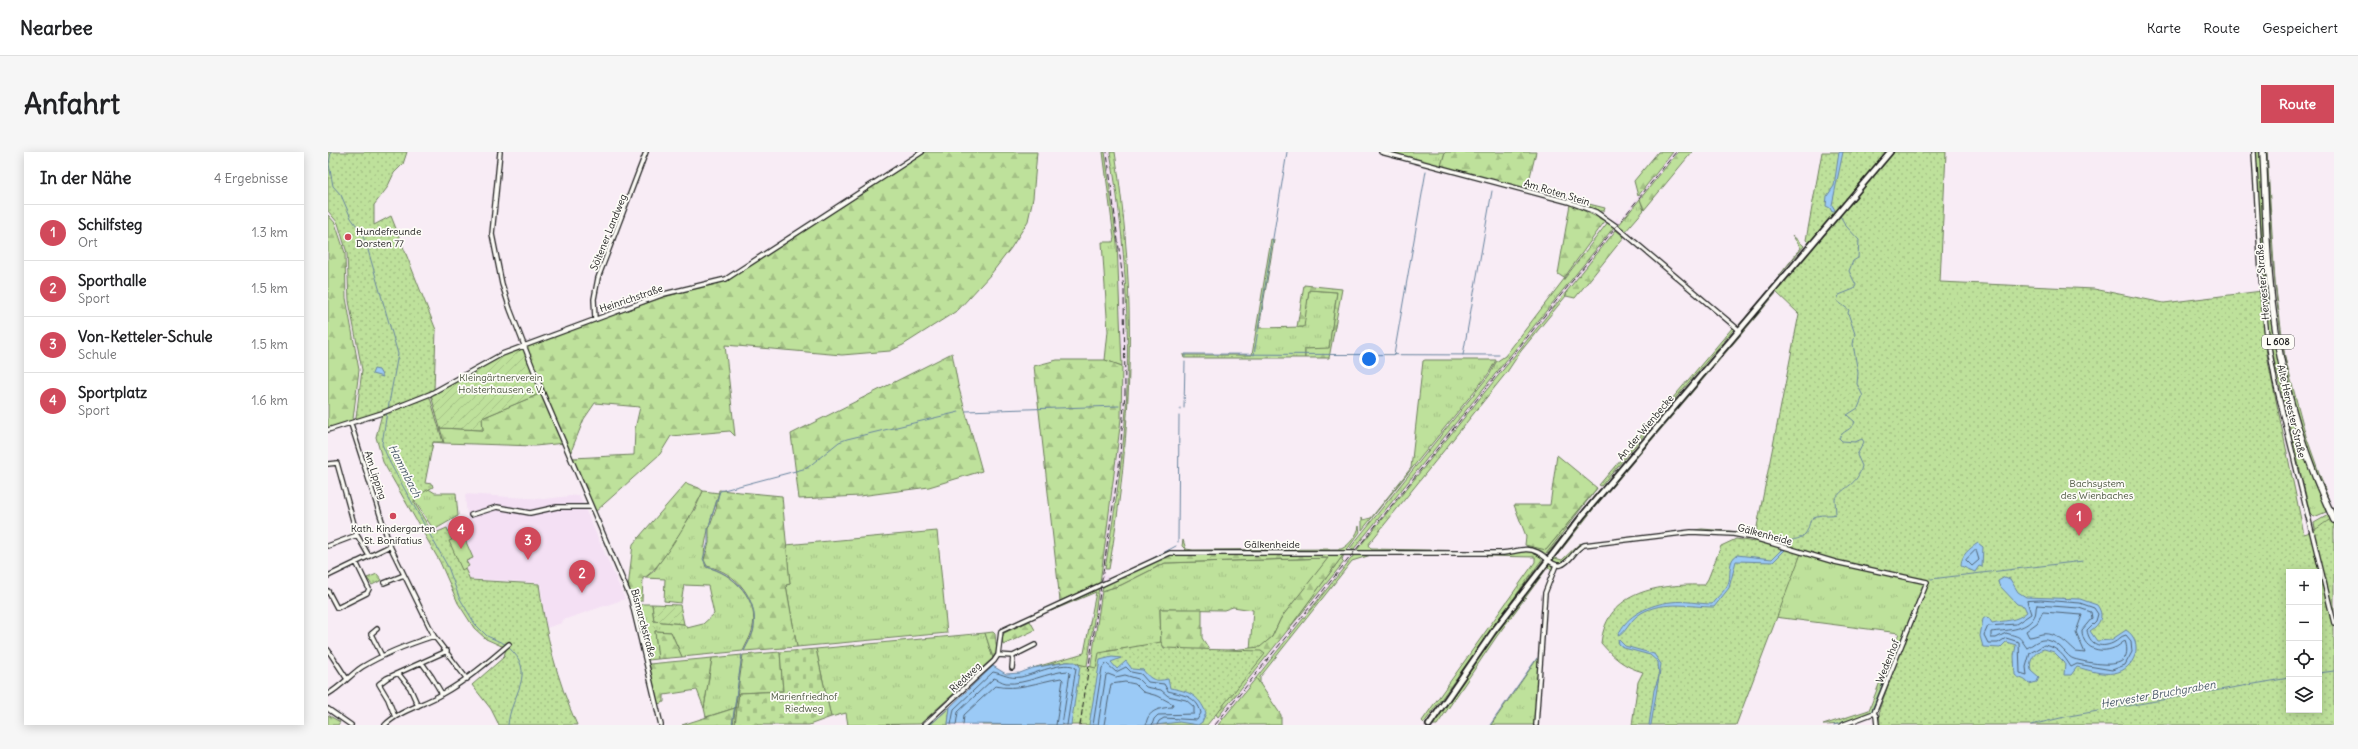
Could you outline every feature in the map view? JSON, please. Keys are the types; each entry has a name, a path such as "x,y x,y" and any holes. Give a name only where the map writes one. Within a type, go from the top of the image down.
{"main road":[{"name":"Hervester Straße","path":"2263,152 2269,271 2280,358 2303,443 2334,520"}],"street":[{"name":"Bismarckstraße","path":"500,152 492,234 502,284 524,346 631,599 660,725"},
{"name":"Söltener Landweg","path":"595,319 594,299 598,278 646,152"},
{"name":"Heinrichstraße","path":"328,430 351,424 391,410 430,394 490,360 595,319 664,294 726,279 922,152"},
{"name":"Am Roten Stein","path":"1381,152 1569,202 1596,212 1616,226 1739,330"},
{"name":"An der Wienbecke","path":"1429,725 1493,632 1548,559 1890,152"},
{"name":"Alte Hervester Straße","path":"2254,152 2262,290 2267,336 2276,381 2334,623"},
{"name":"Am Lipping","path":"351,424 390,546 434,636 467,679"},
{"path":"328,464 337,463 357,535 369,556"},
{"path":"471,515 497,507 530,513 557,507 591,507"},
{"name":"Gälkenheide","path":"998,655 1001,631 1170,553 1501,553 1530,549 1538,552 1556,565 1566,563 1578,549 1584,545 1686,532 1738,534 1835,562 1927,582"},
{"path":"328,546 357,535"},
{"path":"328,576 390,546"},
{"path":"328,591 337,608 367,593 369,589 356,562"},
{"path":"1536,725 1545,593 1556,565"},
{"path":"384,583 404,575"},
{"name":"Wedenhof","path":"1874,713 1927,582"},
{"path":"377,629 371,634 382,656"},
{"path":"328,694 340,687 360,668 382,656 434,636"},
{"path":"385,725 395,717 442,694 467,679 509,644"},
{"path":"998,655 1013,656 1035,645"},
{"path":"328,650 347,679"},
{"path":"395,717 388,699 379,684 398,673 447,651"},
{"name":"Riedweg","path":"924,725 998,655"},
{"path":"1012,668 1013,656"},
{"path":"422,663 442,694"},
{"path":"398,673 410,688 418,706"},
{"path":"328,709 350,725"},
{"path":"1842,725 1874,713 1876,716 1877,725"}],"shaded area":[{"path":"1105,152 1110,152 1122,242 1126,312 1127,388 1121,452 1104,575 1108,576 1107,581 1104,582 1082,725 1078,725 1100,581 1121,419 1122,388 1117,242"},
{"path":"1673,152 1678,152 1618,226 1614,222 1617,218 1620,220"},
{"path":"1614,227 1617,229 1404,491 1256,678 1218,725 1212,725 1343,562 1342,560 1345,555 1347,557"},
{"path":"465,494 544,499 579,495 625,599 563,620 562,623 546,628 540,583 457,578 434,531 467,517"}],"green space":[{"path":"328,152 407,152 403,164 394,173 387,188 374,205 374,225 391,216 436,330 434,391 429,394 443,442 433,442 425,483 432,484 433,487 415,497 414,502 433,534 447,528 470,580 539,584 548,638 563,691 577,725 499,725 491,709 472,685 504,657 506,648 486,639 474,628 458,603 440,562 383,462 376,437 383,410 359,419 356,418 362,370 349,301 347,253 338,223 328,211"},
{"path":"926,152 1037,152 1033,198 1028,221 1011,248 991,274 958,310 903,345 890,351 842,355 725,345 735,436 730,431 671,436 660,454 595,512 572,458 634,455 635,429 640,407 595,403 584,419 570,454 565,443 535,446 444,443 440,428 483,430 482,418 544,392 526,346 664,297 728,280"},
{"path":"1103,152 1105,152 1117,242 1122,366 1105,360 1108,331 1102,242 1113,242 1114,238"},
{"path":"1110,152 1115,152 1127,257 1129,361 1123,465 1117,517 1109,569 1105,569 1122,456 1127,388 1126,299 1122,240"},
{"path":"1388,152 1445,152 1441,166"},
{"path":"1445,152 1536,152 1527,189 1441,166"},
{"path":"1658,152 1673,152 1638,196 1634,181"},
{"path":"1678,152 1692,152 1644,210 1640,199"},
{"name":"Bachsystem des Wienbaches","path":"1822,152 1946,152 1940,282 2094,289 2164,303 2262,291 2265,342 2269,367 2304,534 2334,518 2334,725 1880,725 1879,710 1927,581 1844,565 1802,551 1736,725 1632,725 1638,682 1643,672 1619,661 1601,643 1605,625 1613,611 1625,601 1638,594 1670,586 1704,585 1708,579 1721,546 1736,539 1754,542 1799,314 1775,291 1813,247 1806,240"},
{"path":"2256,152 2260,152 2266,273 2274,339 2291,414 2307,464 2326,512 2314,517 2310,513 2269,338 2263,290"},
{"path":"2267,152 2274,267 2269,198"},
{"path":"1569,199 1605,208 1604,211 1600,211"},
{"path":"1640,199 1644,210 1625,232 1618,226"},
{"path":"1570,204 1605,221 1564,278 1558,274"},
{"path":"328,215 335,223 345,253 346,298 359,370 353,419 350,422 328,428"},
{"path":"1838,220 1595,507 1555,558 1562,560 1579,544 1702,529 1755,533 1754,537 1725,532 1688,531 1583,545 1561,563 1554,562 1552,557 1821,236"},
{"path":"1608,222 1614,227 1353,550 1350,548 1490,374 1496,362 1505,356"},
{"path":"1616,230 1624,237 1575,298 1566,296 1567,291"},
{"path":"1792,235 1804,246 1779,276 1801,248"},
{"path":"1271,239 1274,240 1259,328 1303,327 1309,290 1337,292 1329,349 1305,349 1305,358 1184,358 1183,355 1252,355"},
{"path":"1805,248 1742,323 1739,325"},
{"path":"1304,285 1342,289 1329,358 1305,358 1305,349 1329,348 1337,292 1309,290 1304,327 1297,327"},
{"path":"1567,291 1566,296 1521,351 1507,372 1368,545 1371,549 1483,551 1356,551"},
{"path":"2276,292 2284,349 2281,334"},
{"path":"1733,327 1734,329 1601,486 1599,485"},
{"path":"1734,331 1733,334 1603,486"},
{"name":"Kleingärtnerverein Holsterhausen e. V.","path":"523,347 542,393 482,418 483,430 440,428 431,395 490,361"},
{"path":"952,353 958,385 982,471 929,487 860,496 799,499 791,434"},
{"path":"1057,360 1105,360 1122,366 1121,419 1100,583 1060,601 1034,366"},
{"path":"1496,360 1489,373 1362,530 1362,517 1363,520 1371,518 1411,468 1423,361"},
{"path":"2286,362 2306,436 2332,509 2314,466 2300,423"},
{"path":"438,430 444,443 433,442 431,452 418,454 422,485 435,493 456,493 458,516 434,530 412,497 386,444"},
{"path":"1557,455 1597,488 1546,550 1525,545 1526,536 1514,505 1550,505"},
{"path":"686,483 703,491 685,525 667,553 650,574 643,578 642,601 634,602 628,588 633,544"},
{"path":"1597,488 1546,554 1540,550 1526,547 1532,545 1546,550"},
{"path":"1600,489 1550,553 1547,554"},
{"path":"719,490 782,496 790,584 786,585 797,647 744,651 754,628 752,606 743,588 736,581 718,569 707,566 704,560 709,543 709,529 716,509"},
{"path":"703,491 719,493 704,551 706,567 726,575 735,582 749,599 754,620 752,631 743,651 682,657 671,632 655,631 658,659 648,660 636,609 642,604 652,604 654,621 684,624 687,628 703,624 714,614 708,586 684,585 681,603 664,601 665,579 645,578 654,571 695,509"},
{"path":"2328,515 2334,528 2317,540 2314,523"},
{"path":"1359,526 1360,532 1346,551 1187,551 1182,546 1183,540 1186,549 1193,550 1341,549 1353,539"},
{"path":"937,531 947,633 797,647 786,585 790,584 786,545"},
{"path":"463,535 473,558 466,561 469,566 462,570 449,541"},
{"path":"1787,550 1922,582 1925,586 1873,711 1861,718 1843,723 1823,725 1869,710 1899,633 1775,617"},
{"path":"1529,551 1543,558 1424,723 1422,721 1535,562 1535,557 1486,556"},
{"path":"1170,554 1344,554 1287,631 1218,717 1171,653 1161,644 1160,609 1202,609 1202,638 1211,652 1260,647 1272,637 1281,618 1328,558 1165,563 1121,585 1102,591 1103,586"},
{"path":"1344,554 1342,560 1344,562 1287,631"},
{"path":"1485,554 1371,555 1352,561 1260,677 1260,684 1256,678 1354,555"},
{"path":"1329,558 1281,618 1272,637 1261,647 1250,650 1253,610 1233,607 1224,610 1160,609 1161,644 1107,651 1100,660 1082,725 1102,591 1121,585 1165,563"},
{"path":"1543,560 1427,725 1425,725 1499,618"},
{"path":"1549,563 1552,565 1553,571 1547,584 1552,570 1548,567 1497,636 1437,725 1431,725 1499,627"},
{"path":"377,574 382,580 372,585 367,578"},
{"path":"1546,587 1540,650 1543,595"},
{"path":"1099,588 1078,725 1080,666 1078,663 1066,662 1033,668 1084,653 1096,592 1051,611"},
{"path":"652,604 680,605 684,624 654,621"},
{"path":"1030,621 1035,630 1003,645 1002,637 1004,633"},
{"path":"655,631 671,632 682,657 658,659"},
{"path":"993,632 995,634 997,651 993,658 985,633"},
{"path":"985,633 993,658 920,724 848,725 846,713 831,717 816,649"},
{"path":"1161,642 1164,648 1261,651 1265,654 1207,725 982,725 1005,675 1026,673 1051,664 1069,662 1096,668 1099,653"},
{"name":"Marienfriedhof Riedweg","path":"816,649 831,717 809,725 735,725 739,693 783,691 780,652"},
{"path":"780,652 783,691 739,693 735,725 733,725 743,655"},
{"path":"742,655 735,708 706,717 704,708 712,658"},
{"path":"712,658 704,708 697,690 664,695 664,702 658,704 649,664"},
{"path":"1537,659 1539,660 1535,725 1491,725"},
{"path":"1256,678 1281,715 1281,725 1218,725"},
{"path":"950,707 948,725 930,725"},
{"path":"735,708 732,725 682,725"},
{"path":"328,715 340,722 338,725 328,725"}],"water":[{"path":"1839,152 1843,152 1832,205 1835,210 1832,212 1830,208 1826,206 1827,196 1834,186"},
{"path":"374,369 379,370 383,377 372,374"},
{"path":"1978,543 1983,547 1982,567 1979,566 1975,572 1961,566 1961,562 1966,553"},
{"path":"1782,549 1785,550 1773,562 1736,561 1729,588 1714,607 1675,605 1655,607 1637,616 1623,633 1618,636 1626,622 1640,612 1655,605 1676,602 1712,604 1728,584 1730,578 1730,566 1732,560 1737,555 1772,559"},
{"path":"2005,577 2010,579 2018,592 2026,597 2080,599 2097,605 2101,613 2100,620 2099,623 2090,631 2097,641 2111,640 2126,630 2132,635 2135,641 2135,655 2132,661 2121,671 2114,673 2100,673 2077,667 2071,675 2064,675 2065,663 2054,652 2044,649 2035,654 2030,663 2031,670 2039,677 2037,682 2029,684 2015,675 2014,656 2016,645 2006,642 2000,648 1983,647 1980,636 1983,619 1986,617 1989,618 1992,623 2019,618 2027,612 2024,606 2017,604 1999,585 1998,581"},
{"path":"1618,639 1625,646 1654,654 1661,664 1651,725 1649,725 1654,690 1659,676 1658,662 1650,655 1624,648 1619,644"},
{"path":"1112,657 1121,658 1111,662 1117,669 1126,661 1132,669 1143,670 1148,676 1156,680 1168,679 1170,688 1187,692 1192,695 1200,702 1206,713 1202,722 1198,725 1179,722 1156,725 1089,725 1100,660"},
{"path":"1066,662 1075,662 1080,666 1071,725 948,724 950,707 993,666 1006,674 1020,673 1033,668"}],"waterway":[{"name":"Hammbach","path":"331,152 329,164 333,186 341,195 351,218 359,229 366,243 398,354 388,409"},
{"path":"1254,355 1287,152"},
{"path":"1394,355 1426,171"},
{"path":"1463,355 1492,191"},
{"path":"1783,550 1788,542 1802,537 1807,532 1814,517 1836,514 1835,499 1854,482 1860,473 1862,466 1857,455 1864,442 1862,439 1855,442 1842,441 1839,438 1854,425 1855,422 1847,415 1858,408 1863,396 1857,384 1858,373 1853,344 1855,334 1848,313 1849,310 1837,301 1839,295 1854,289 1856,285 1849,271 1853,261 1858,258 1859,240 1846,226 1839,214"},
{"path":"1185,357 1185,354 1499,355"},
{"path":"1184,408 1185,362"},
{"path":"966,411 1119,406"},
{"name":"Hammbach","path":"387,412 382,444 390,463 448,567 459,597 475,624 487,636 505,644"},
{"path":"744,651 753,631 753,609 749,599 736,582 727,575 707,567 703,559 708,543 708,529 720,491 807,468 839,442 847,439 959,412"},
{"path":"1178,542 1179,416"},
{"path":"1144,563 1176,546"},
{"path":"1931,579 2083,561"},
{"path":"1871,712 1918,599"},
{"name":"Hammbach","path":"508,647 517,657 521,666 522,675 508,725"},
{"path":"732,725 742,655"},
{"path":"1490,725 1537,658"},
{"name":"Hervester Bruchgraben","path":"2322,673 2334,671"},
{"name":"Hervester Bruchgraben","path":"2031,725 2069,716 2286,679"},
{"path":"930,725 949,708"},
{"path":"1834,725 1864,715"}],"railway":[{"path":"1080,725 1119,466 1125,393 1124,289 1107,152"},
{"path":"1215,725 1676,152"}],"place":[{"name":"Hundefreunde Dorsten 77","path":"348,237"},
{"name":"Kath. Kindergarten St. Bonifatius","path":"393,516"},
{"name":"Schilfsteg","path":"2079,536"},
{"name":"Sportplatz","path":"461,549"},
{"name":"Von-Ketteler-Schule","path":"528,560"},
{"name":"Sporthalle","path":"582,593"}]}
